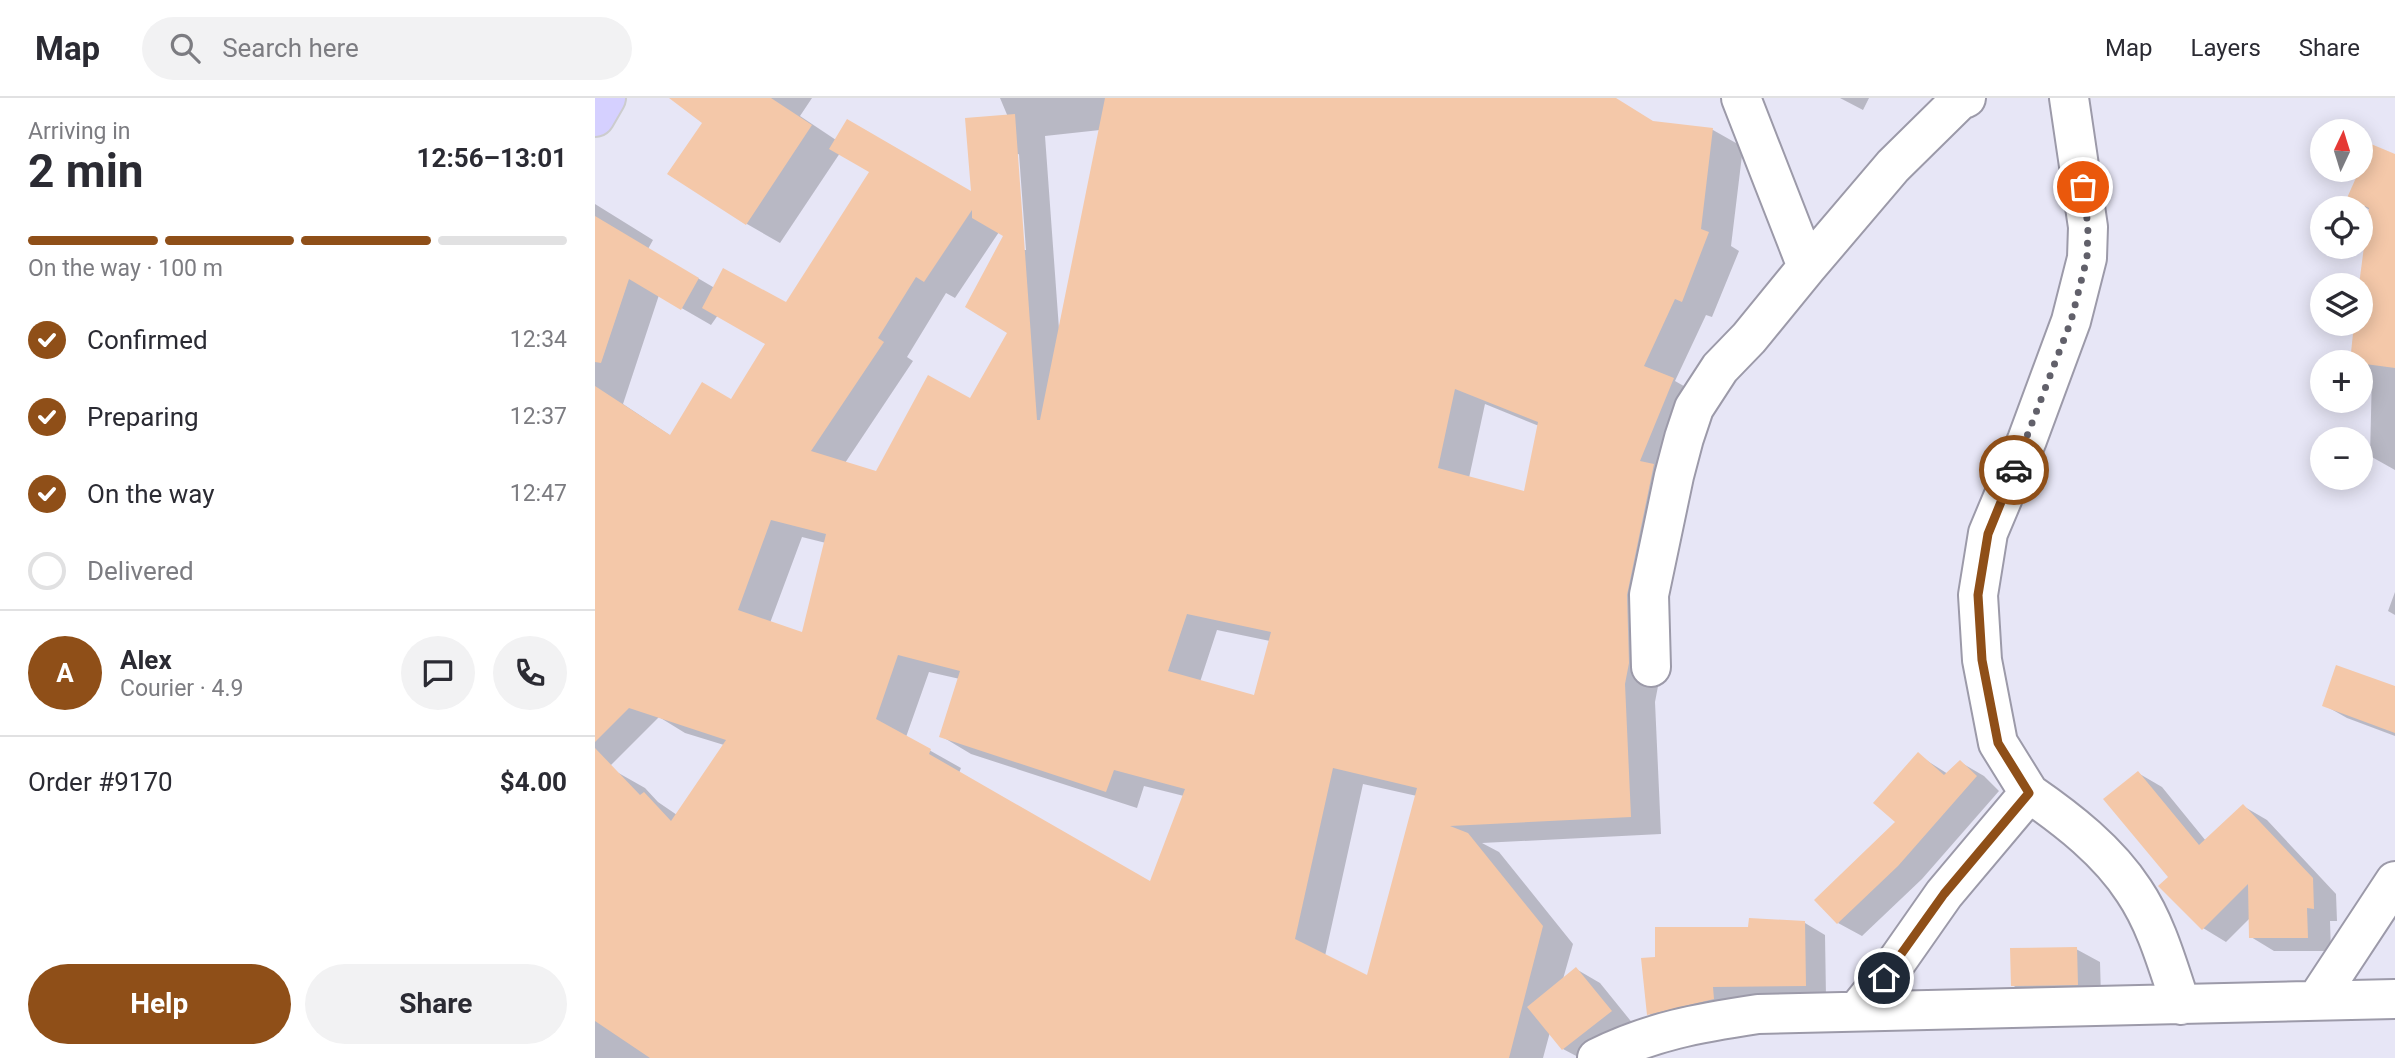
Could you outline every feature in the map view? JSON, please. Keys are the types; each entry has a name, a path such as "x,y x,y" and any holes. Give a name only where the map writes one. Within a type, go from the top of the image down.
{"highway":[{"path":"595,117 606,98"}],"street":[{"path":"1741,98 1807,267"},
{"path":"1651,667 1649,595 1683,438 1694,408 1720,368 1749,338 1893,166 1960,100 1966,98"},
{"path":"2069,98 2088,227 2087,258 2071,321 2027,440 1988,534 1978,595 1982,660 1998,743 2029,793 2066,818 2115,866 2135,892 2156,933 2181,1005"},
{"path":"1857,1011 1895,964 1944,894 2029,793"},
{"path":"2316,1001 2395,881"},
{"path":"1597,1058 1625,1044 1682,1026 1758,1014 2395,999"}],"building":[{"path":"669,98 771,98 812,125 746,225 667,174 702,123"},
{"path":"1105,98 1616,98 1653,121 1713,128 1701,229 1709,232 1682,302 1675,299 1644,366 1674,378 1640,461 1654,464 1627,595 1629,663 1625,684 1631,817 1450,826 1468,833 1543,926 1509,1058 650,1058 595,1021 595,748 640,795 644,792 671,821 726,740 629,708 595,742 595,386 670,435 702,382 731,399 765,344 702,308 723,268 786,302 869,172 829,149 847,119 971,191 965,118 1015,114 1037,420 1040,420","holes":["972,210 972,218 1003,236 965,307 1007,333 970,398 928,375 876,471 811,451 884,342 878,338 916,277 924,282","1455,389 1538,422 1524,491 1438,468","771,520 826,534 802,632 738,610","1187,614 1271,632 1254,695 1168,671","898,655 960,671 939,737 1106,792 1114,770 1185,789 1150,881 929,754 931,749 876,719","1333,768 1417,788 1367,975 1295,939"]},
{"path":"2373,145 2395,154 2395,368 2373,365 2373,350 2351,350 2353,336 2373,336 2373,273 2361,273 2362,259 2373,259 2373,196 2348,196 2354,182 2373,182"},
{"path":"595,216 699,278 681,310 629,279 601,363 595,362"},
{"path":"2336,665 2395,686 2395,733 2322,706"},
{"path":"1918,752 1944,775 1960,760 1977,776 1898,866 1837,924 1814,900 1895,822 1873,803"},
{"path":"2138,771 2199,845 2243,804 2313,878 2314,909 2307,908 2308,938 2249,938 2248,884 2202,930 2158,886 2168,877 2103,799"},
{"path":"1749,918 1805,921 1806,986 1713,987 1714,999 1647,1015 1641,958 1655,957 1655,927 1748,927"},
{"path":"2077,947 2078,985 2011,986 2010,948"},
{"path":"1576,967 1612,1011 1562,1050 1527,1007"}],"way so far":[{"path":"2014,470 2071,321 2087,258 2088,227 2083,187"}],"route":[{"path":"1884,978 1944,894 2029,793 1998,743 1982,660 1978,595 1988,534 2014,470"}]}
